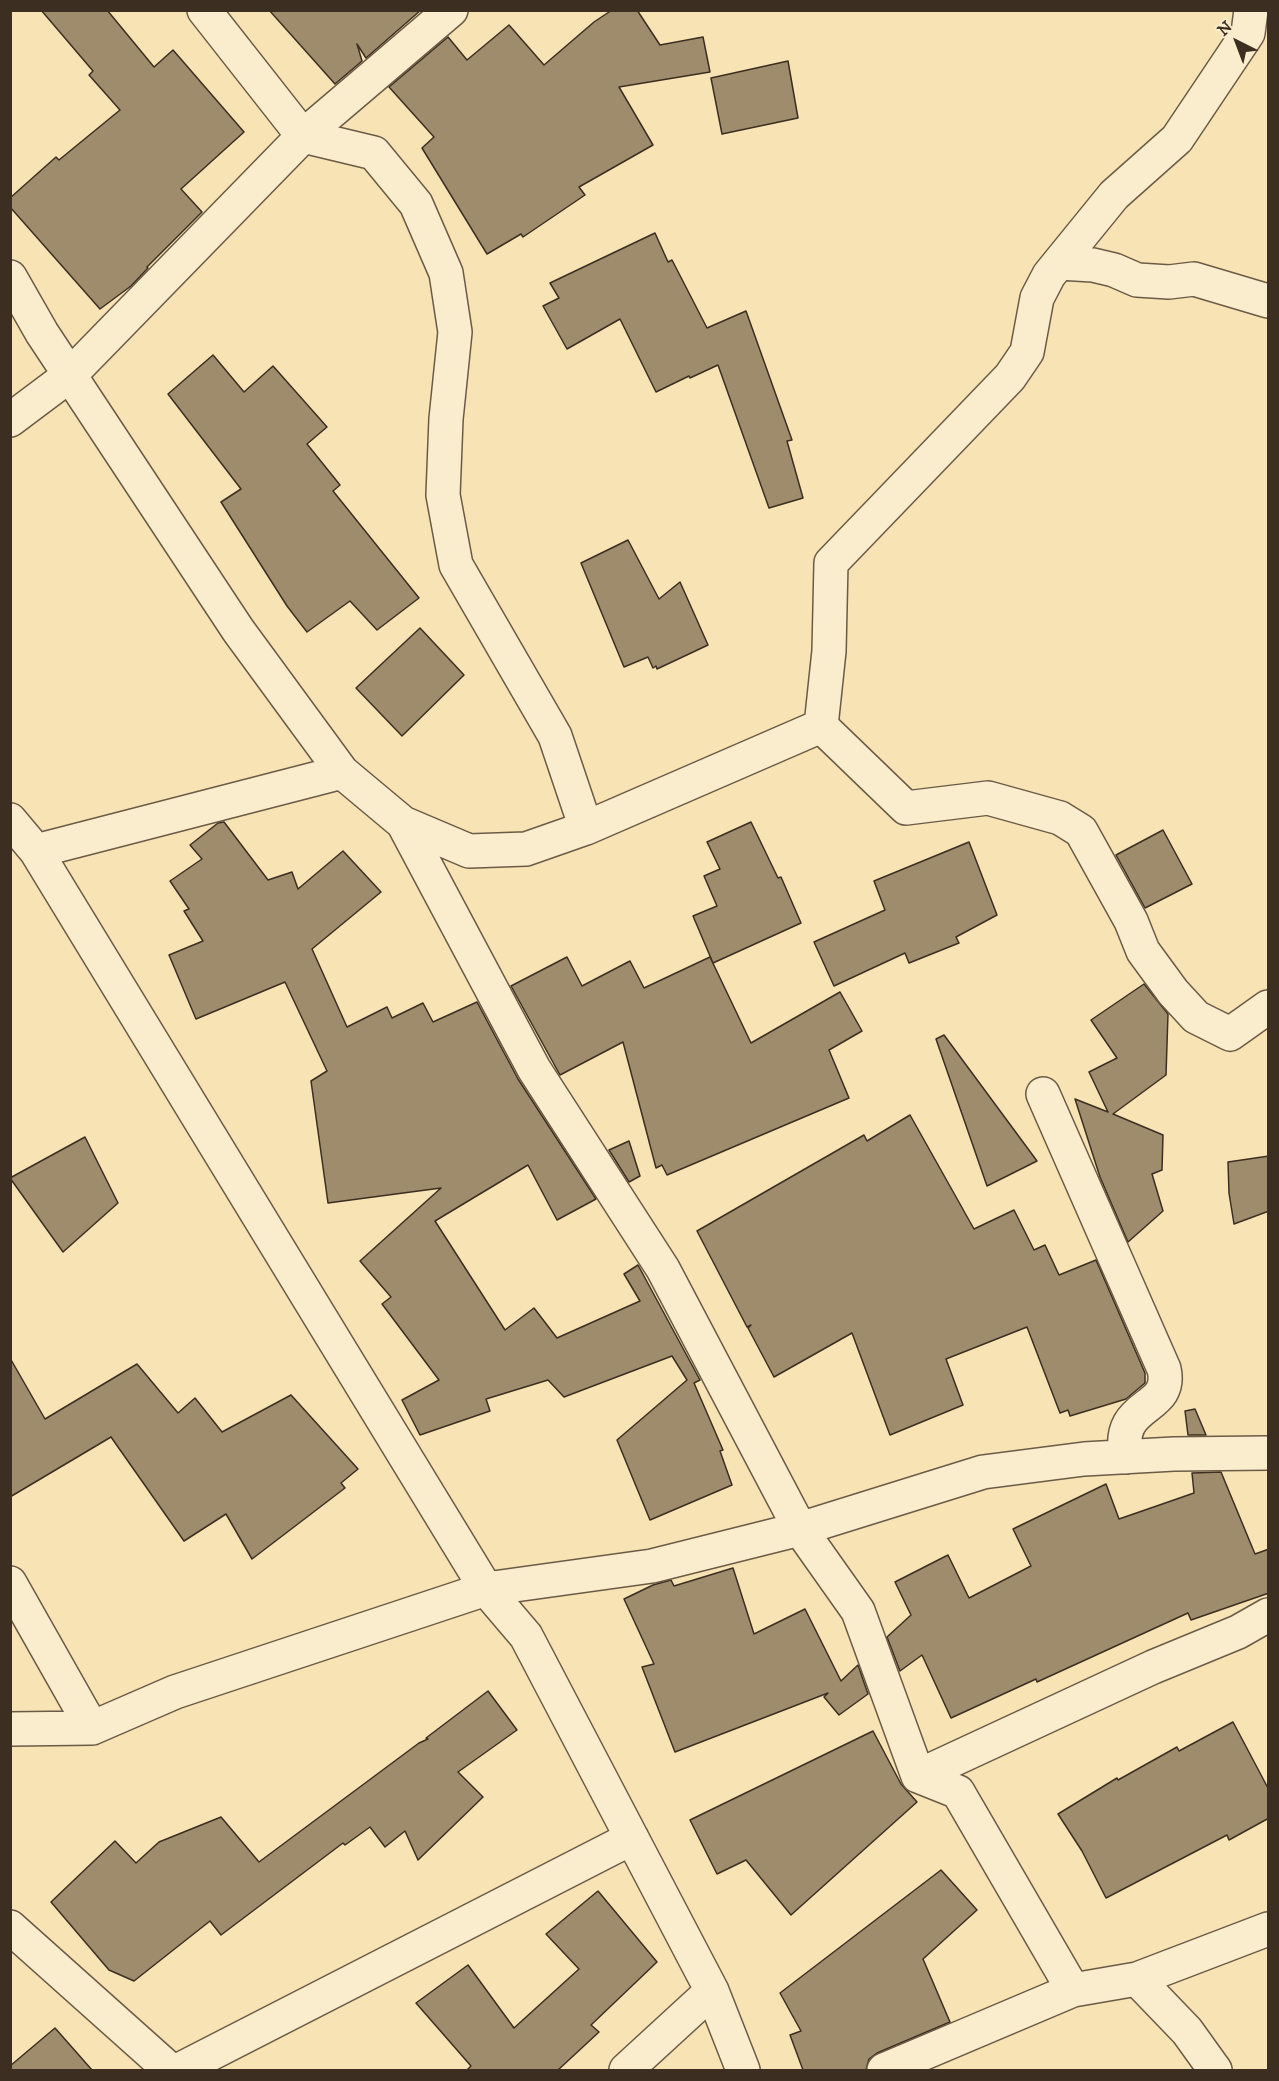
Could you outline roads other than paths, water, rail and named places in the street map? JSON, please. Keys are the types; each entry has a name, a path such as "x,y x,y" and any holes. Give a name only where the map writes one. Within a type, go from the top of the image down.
{"street":[{"path":"204,10 303,136 374,153 416,204 446,273 455,332 446,419 443,495 456,565 555,736 586,828"},
{"path":"10,420 70,375 303,136 451,10"},
{"path":"821,726 829,651 831,563 1010,377 1027,352 1037,298 1049,275 1114,195 1177,139 1248,33 1251,10"},
{"path":"1059,263 1093,265 1114,270 1137,280 1169,282 1194,279 1269,301"},
{"path":"10,277 42,333 238,630 342,772 403,823 469,851 526,849 586,828 821,726"},
{"path":"821,726 906,808 988,798 1060,818 1081,831 1131,921 1143,951 1173,992 1196,1017 1230,1034 1269,1007"},
{"path":"36,851 342,772"},
{"path":"10,820 36,851 486,1589 526,1636 712,1991 743,2070"},
{"path":"403,823 534,1069 663,1269 800,1529 858,1611 918,1776 958,1792 1073,1990"},
{"path":"1043,1094 1167,1379 1165,1389 1158,1398 1147,1404 1128,1423 1123,1441 1126,1457"},
{"path":"10,1729 92,1728 175,1692 486,1589 652,1566 800,1529 984,1473 1126,1457 1269,1453"},
{"path":"10,1582 92,1728"},
{"path":"918,1776 1153,1667 1238,1632 1269,1615"},
{"path":"179,2070 632,1838"},
{"path":"10,1927 170,2070"},
{"path":"884,2070 1073,1990 1137,1979 1269,1929"},
{"path":"1137,1979 1187,2031 1215,2070"},
{"path":"626,2070 712,1991"}]}
